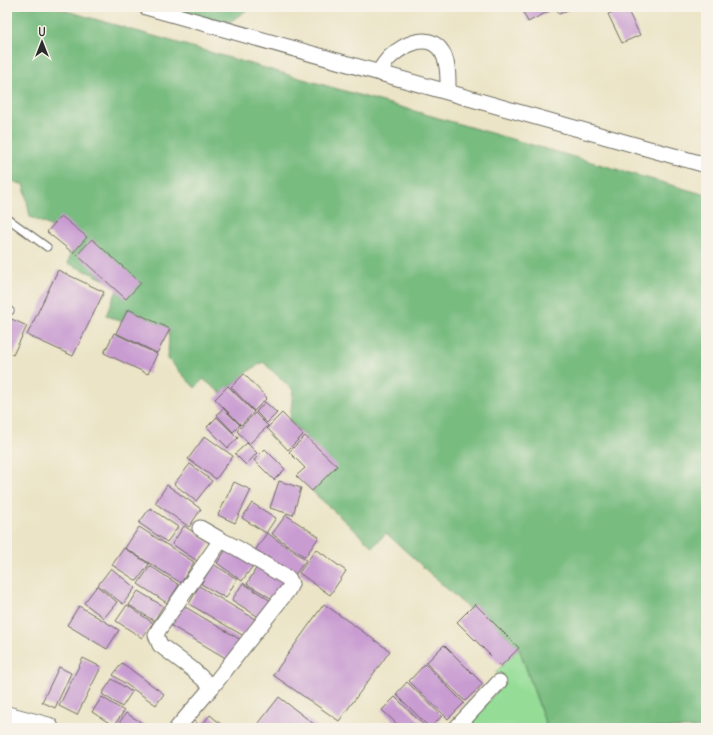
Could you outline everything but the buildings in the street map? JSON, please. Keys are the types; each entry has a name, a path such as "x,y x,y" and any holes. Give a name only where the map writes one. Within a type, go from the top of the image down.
{"main road":[{"path":"7,718 48,728"}],"street":[{"path":"146,7 706,165"},
{"path":"379,72 389,58 411,43 422,41 432,43 440,49 445,61 448,92"},
{"path":"678,156 706,156"},
{"path":"177,728 212,687 288,590 291,584 289,579 200,528"},
{"path":"212,687 192,669 160,645 156,635 220,540"},
{"path":"456,728 500,682"}],"lane":[{"path":"7,218 47,247"}],"green space":[{"path":"13,7 53,7 706,195 706,728 547,728 519,648 475,604 469,609 386,533 373,547 312,491 336,466 290,421 293,390 263,362 244,374 231,387 221,393 203,379 195,388 168,359 169,329 128,309 122,322 106,315 119,286 68,263 75,237 30,217 24,185 7,179 7,27"},
{"path":"165,7 251,7 224,26"},
{"path":"519,648 547,728 463,728 506,682 496,672"}]}
